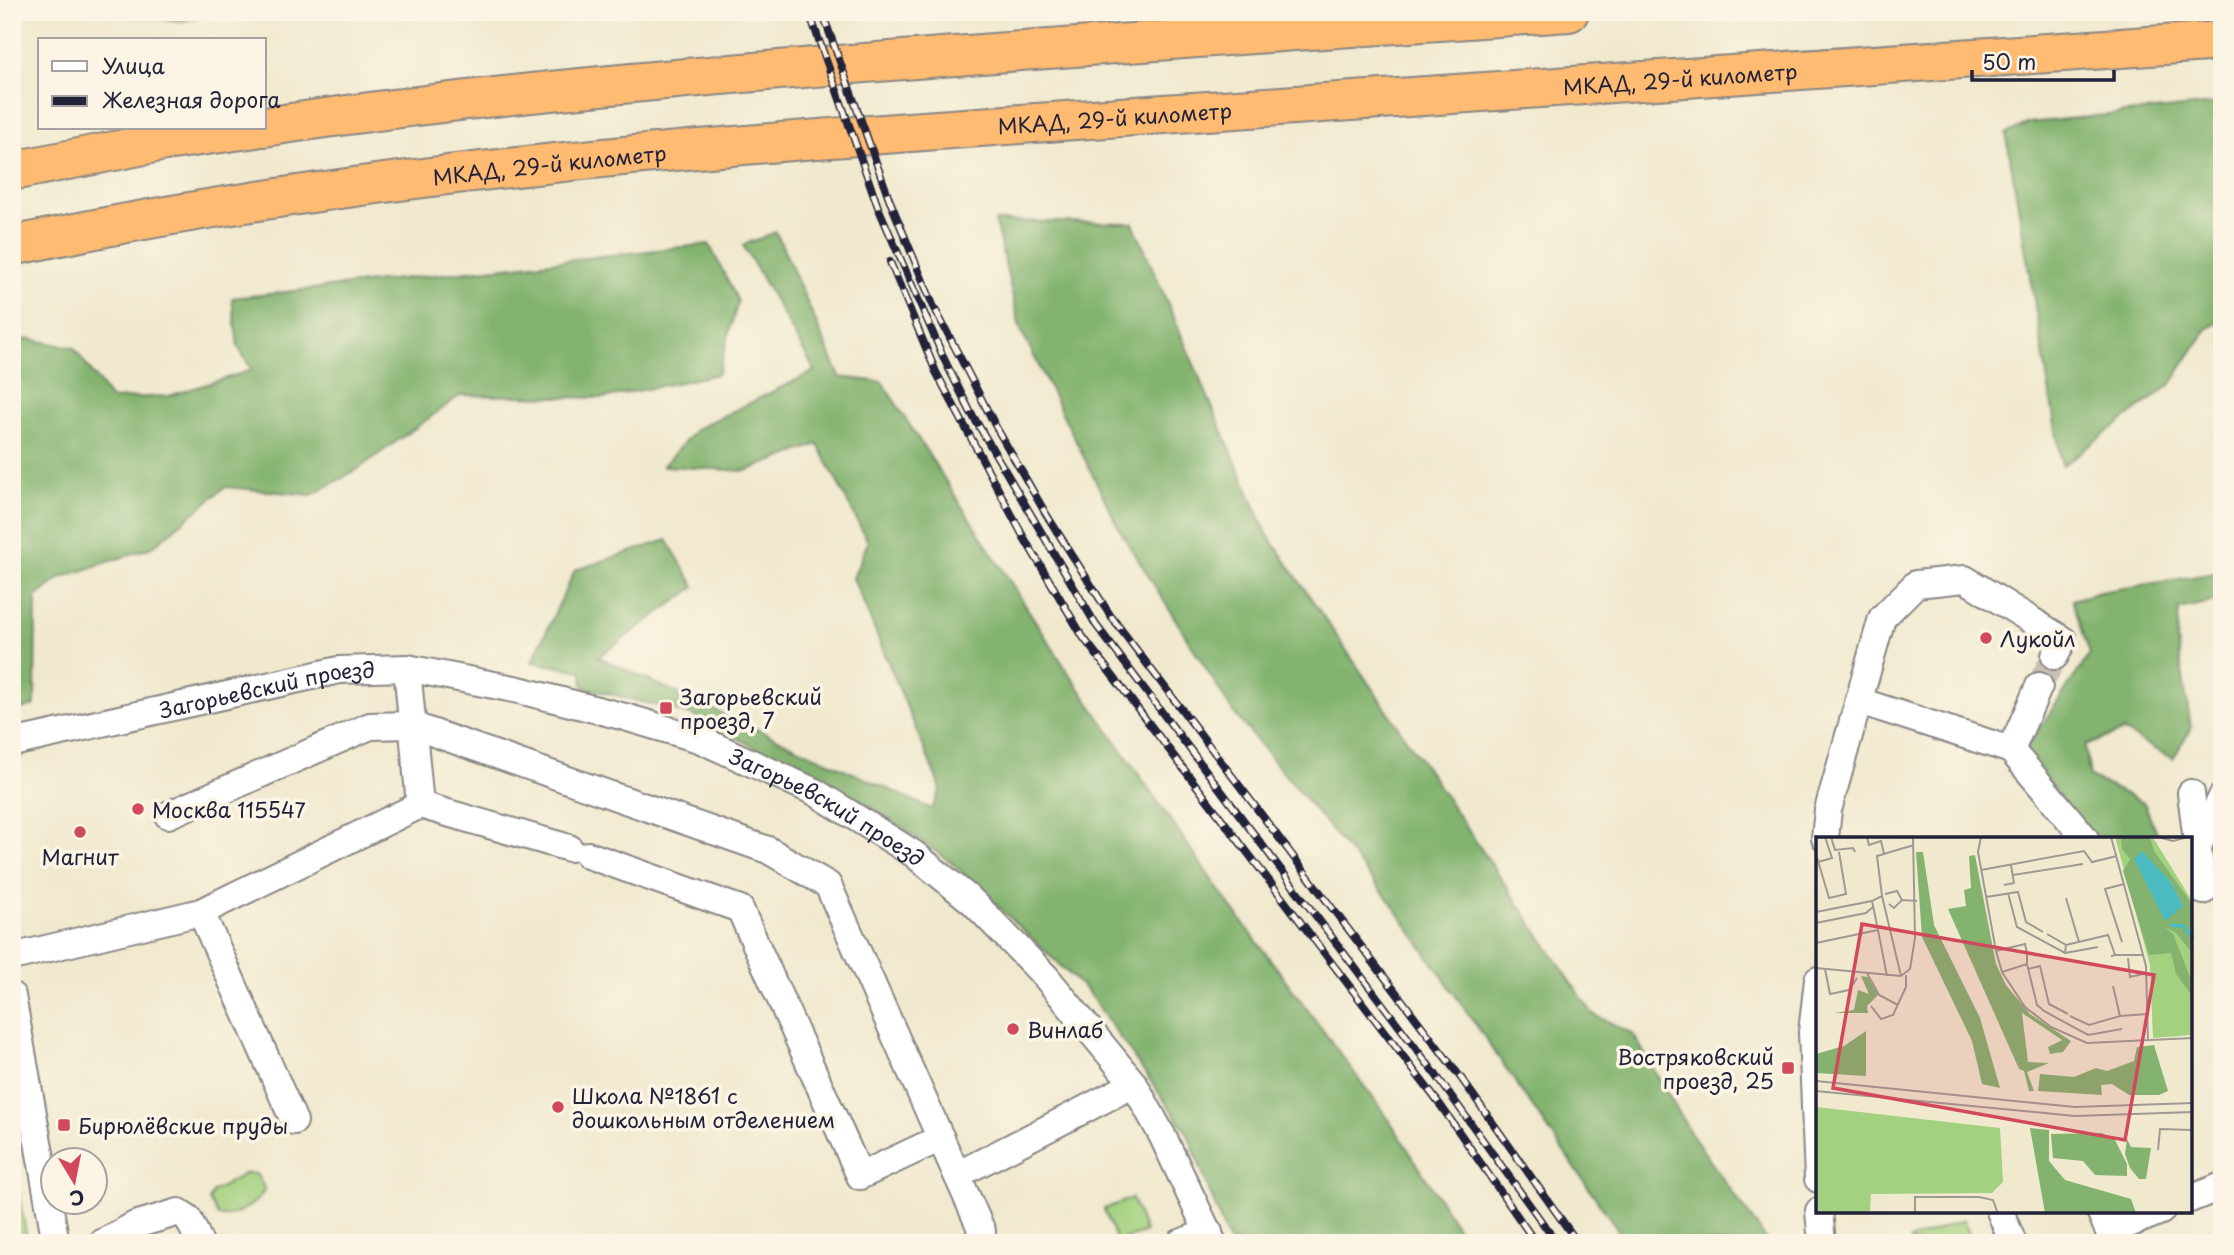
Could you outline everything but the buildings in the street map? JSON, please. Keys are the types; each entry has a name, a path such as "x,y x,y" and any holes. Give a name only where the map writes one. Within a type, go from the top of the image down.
{"highway":[{"path":"266,127 416,106 649,81 879,61 1569,12"},
{"name":"МКАД, 29-й километр","path":"12,246 177,214 295,196 412,180 642,155 972,128 2222,41"},
{"path":"12,171 165,141 242,130"}],"street":[{"path":"1825,837 1828,810 1882,618 1916,584 1965,579 2059,648"},
{"path":"407,668 420,804"},
{"name":"Загорьевский проезд","path":"12,743 339,670 407,668 519,690 699,739 815,792 914,854 973,902 1046,977 1134,1084 1211,1237"},
{"path":"2011,750 2039,686"},
{"path":"1858,701 2011,750 2084,837"},
{"path":"168,815 370,726 411,725 768,850 828,885 982,1231 976,1243"},
{"path":"2192,793 2205,891"},
{"path":"2198,846 2222,797"},
{"path":"12,957 201,912 420,804 578,852 740,909 860,1176 941,1138"},
{"path":"201,912 294,1121"},
{"path":"12,996 56,1243"},
{"path":"1816,997 1812,1032 1816,1130"},
{"path":"957,1175 1134,1084"},
{"path":"2192,1198 2222,1186"},
{"path":"102,1243 135,1225 179,1212 188,1218 200,1243"},
{"path":"1819,1213 1822,1243"},
{"path":"2001,1213 2012,1243"},
{"path":"2108,1229 2155,1213"},
{"path":"1180,1243 1211,1237"}],"green space":[{"path":"106,12 222,12 183,21"},
{"path":"2222,103 2222,320 2207,329 2170,385 2062,466 2006,134 2029,123"},
{"path":"995,221 1133,223 1266,532 1593,1014 1633,1034 1691,1134 1769,1243 1627,1243 1390,901 1233,712 1120,530 1020,328"},
{"path":"776,232 840,377 882,382 1068,672 1218,889 1390,1121 1467,1243 1229,1243 1188,1134 1087,991 951,862 870,806 692,715 583,687 582,671 532,662 575,570 667,540 695,587 598,657 932,809 941,789 853,578 868,542 818,444 746,471 663,466 696,429 815,371 743,245"},
{"path":"709,244 738,301 718,374 604,398 461,395 358,469 312,495 225,487 152,547 60,578 36,597 35,705 12,712 12,342 29,339 74,348 111,399 169,396 252,370 238,347 232,298"},
{"path":"2222,572 2222,600 2179,609 2177,640 2191,728 2173,759 2123,731 2085,746 2090,777 2144,803 2159,837 2091,837 2024,751 2090,654 2072,600 2100,592"},
{"path":"12,1159 28,1243 12,1243"},
{"path":"246,1173 256,1174 265,1189 262,1195 238,1212 218,1216 209,1200 213,1192"},
{"path":"1132,1198 1145,1232 1117,1242 1104,1209"},
{"path":"1963,1220 1973,1243 1911,1243 1910,1240"}],"tunnel":[{"path":"2039,686 2055,656"}],"railway":[{"path":"809,12 878,207 945,361 970,411 1096,625 1436,1075 1557,1243"},
{"path":"822,12 890,201 933,305 996,427 1046,514 1110,615 1461,1078 1578,1243"},
{"path":"890,262 936,372 1023,536 1083,637 1441,1106 1536,1243"}],"place":[{"name":"Лукойл","path":"1986,638"},
{"name":"Загорьевский проезд, 7","path":"666,708"},
{"name":"Москва 115547","path":"138,809"},
{"name":"Магнит","path":"80,832"},
{"name":"Винлаб","path":"1013,1029"},
{"name":"Востряковский проезд, 25","path":"1788,1068"},
{"name":"Школа №1861 с дошкольным отделением","path":"558,1107"},
{"name":"Бирюлёвские пруды","path":"64,1125"}]}
